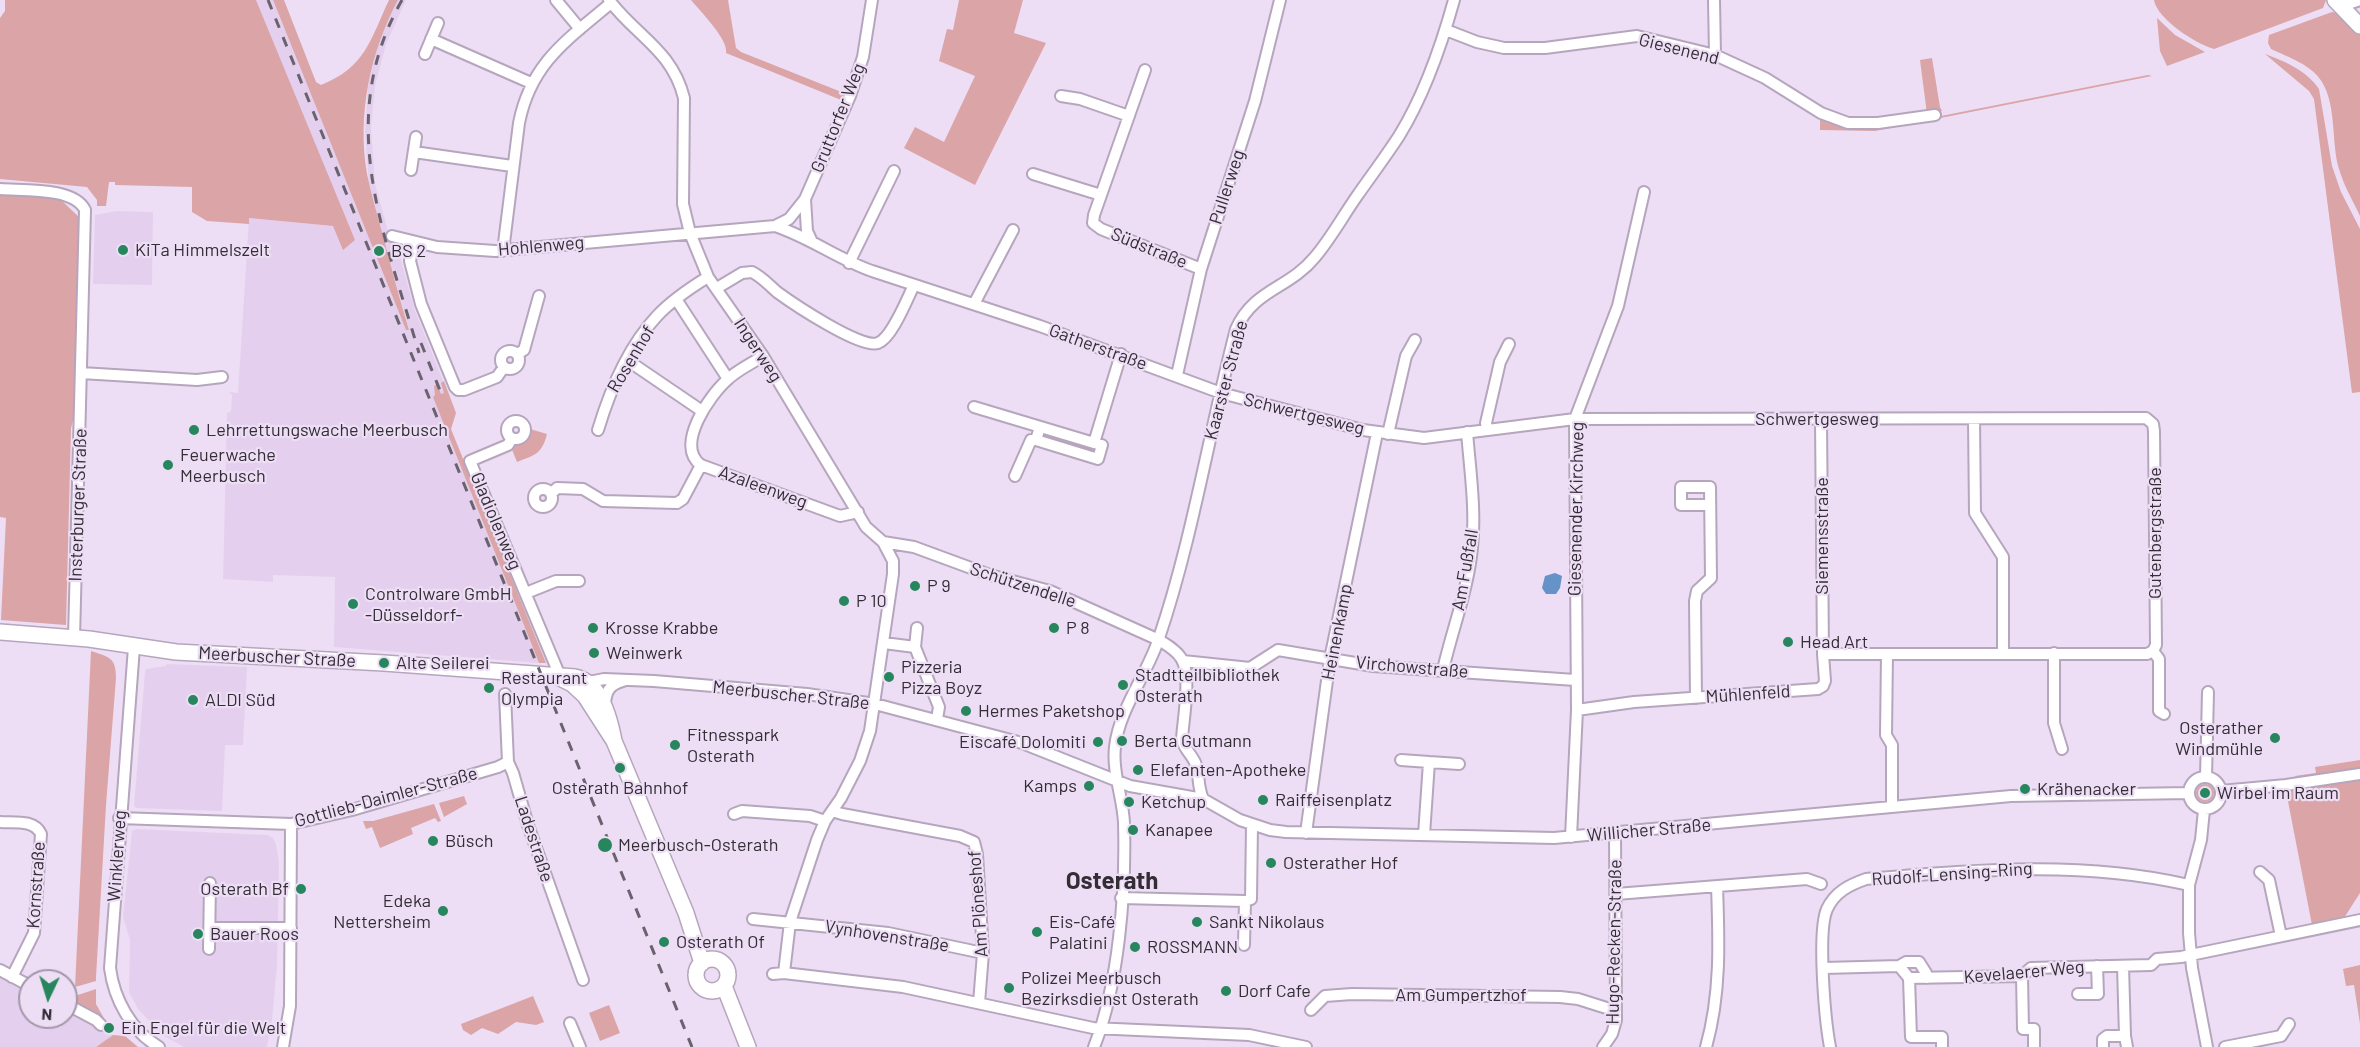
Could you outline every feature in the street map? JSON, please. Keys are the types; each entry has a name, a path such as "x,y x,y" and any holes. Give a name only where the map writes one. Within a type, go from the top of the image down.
{"main road":[{"path":"2338,3 2360,27"},
{"name":"Meerbuscher Straße","path":"0,632 200,653 555,675 587,689"},
{"path":"587,689 605,707 614,741"},
{"path":"587,689 614,741 707,961"},
{"path":"707,961 722,963 728,971 728,976 719,988"},
{"path":"707,961 697,972 697,980 701,986 719,988"},
{"path":"719,988 738,1047"},
{"path":"719,988 748,1047"}],"street":[{"path":"556,0 580,29"},
{"name":"Gruttorfer Weg","path":"775,226 789,219 805,199 858,75 872,0"},
{"name":"Pullerweg","path":"1177,375 1190,307 1255,101 1280,0"},
{"name":"Kaarster Straße","path":"1094,1047 1101,1028 1119,938 1125,860 1124,819 1115,751 1118,734 1159,640 1183,556 1236,329 1250,305 1298,275 1328,239 1400,135 1423,89 1446,30 1454,0"},
{"path":"1714,0 1715,55"},
{"path":"2338,3 2360,0"},
{"path":"503,250 512,166 522,106 531,83 554,52 610,1"},
{"name":"Ingerweg","path":"610,1 663,55 680,82 684,98 683,204 690,232 708,277 763,356 866,527 883,542 893,561 884,643 867,744 847,787 825,821 790,922 778,974 888,985 979,1004"},
{"path":"425,54 438,23"},
{"name":"Giesenend","path":"1446,30 1477,42 1504,48 1545,48 1637,36 1715,55 1765,78 1821,113 1848,123 1878,123 1935,115"},
{"path":"431,39 531,83"},
{"name":"Südstraße","path":"1145,70 1093,224 1201,269"},
{"path":"1061,96 1080,99 1129,116"},
{"path":"411,170 416,137"},
{"path":"414,152 512,166"},
{"path":"849,263 894,171"},
{"path":"1034,174 1101,195"},
{"name":"Insterburger Straße","path":"0,189 61,193 75,197 85,210 74,638"},
{"name":"Giesenender Kirchweg","path":"1571,837 1577,710 1575,420 1618,306 1644,192"},
{"name":"Gruttorfer Weg","path":"805,199 807,231 812,242"},
{"name":"Gatherstraße","path":"690,232 775,226 794,232 849,263 1121,354 1221,393"},
{"path":"974,304 1013,230"},
{"name":"Hohlenweg","path":"392,236 437,248 503,250 690,232"},
{"path":"414,242 410,261 421,304 458,390 464,390 497,377 504,367 501,360 504,354 510,351 517,354 524,350 539,296"},
{"path":"717,288 742,273 752,272 809,314 848,336 869,344 878,344 886,338 914,285"},
{"name":"Rosenhof","path":"598,430 608,397 644,332 676,299 708,277"},
{"path":"676,299 728,379"},
{"name":"Schwertgesweg","path":"1382,433 1406,356 1414,340"},
{"path":"1487,430 1486,423 1500,362 1509,344"},
{"path":"1095,443 1121,354"},
{"path":"702,465 694,458 691,447 702,411 728,379 763,356"},
{"path":"627,360 702,411"},
{"path":"81,373 197,380 222,377"},
{"name":"Schwertgesweg","path":"1221,393 1382,433 1424,438 1575,420 2146,418"},
{"path":"974,407 1102,445 1098,459 1031,440 1015,476"},
{"name":"Gutenbergstraße","path":"2146,418 2153,423 2154,431 2156,645 2153,651"},
{"name":"Siemensstraße","path":"1821,419 1823,654"},
{"path":"1974,419 1975,513 2003,557 2003,652"},
{"path":"1036,440 1040,427"},
{"name":"Am Fußfall","path":"1443,670 1472,549 1473,521 1467,432"},
{"name":"Heinenkamp","path":"1306,832 1330,659 1382,433"},
{"name":"Gladiolenweg","path":"512,438 508,446 471,461 556,669 555,675"},
{"name":"Azaleenweg","path":"552,494 557,488 583,489 603,501 677,504 683,499 702,465 840,516 858,512"},
{"path":"1696,698 1695,601 1697,591 1711,578 1710,505"},
{"name":"Schützendelle","path":"883,542 914,547 990,574 1050,591 1159,640 1179,654 1184,661"},
{"name":"Gladiolenweg","path":"526,593 556,580 579,581"},
{"path":"917,628 915,648 939,707 937,719"},
{"path":"884,643 915,648"},
{"name":"Winklerweg","path":"134,647 110,954 112,982 121,1006 142,1034 159,1047"},
{"name":"Virchowstraße","path":"1184,661 1251,668 1278,650 1373,666 1575,680"},
{"path":"1823,654 2003,652 2147,654 2153,651 2159,659 2159,711 2164,714"},
{"path":"2054,653 2054,723 2062,749"},
{"name":"Mühlenfeld","path":"1577,710 1635,702 1818,689 1823,687 1825,681 1823,654"},
{"path":"1887,654 1886,735 1892,745 1892,807"},
{"path":"1184,661 1186,695 1182,739 1197,768 1197,785 1203,799"},
{"name":"Meerbuscher Straße","path":"587,689 604,679 632,680 796,693 875,704 937,719 1033,747 1118,782"},
{"path":"605,707 609,688 616,683 632,680"},
{"path":"2206,777 2208,692"},
{"name":"Ladestraße","path":"505,694 508,762 583,980"},
{"path":"1401,760 1459,764"},
{"name":"Gottlieb-Daimler-Straße","path":"119,818 291,824 352,810 492,769 508,762"},
{"path":"1424,836 1429,762"},
{"path":"2221,791 2286,785 2360,774"},
{"path":"2206,777 2216,781 2221,791 2219,802 2210,809 2204,810 2193,805 2188,793 2194,781 2206,777"},
{"name":"Willicher Straße","path":"1118,782 1203,799 1227,814 1270,830 1424,836 1571,837 2011,796 2188,793"},
{"name":"Am Plöneshof","path":"832,810 842,814 960,836 974,842 983,953 979,1004"},
{"path":"2204,810 2201,840 2189,885 2191,955 2207,1047"},
{"path":"734,814 742,811 810,816 825,821"},
{"name":"Kornstraße","path":"0,822 28,823 37,828 41,834 34,933 12,976"},
{"path":"283,1047 290,1006 291,824"},
{"path":"1121,898 1245,902 1251,899 1252,825"},
{"name":"Hugo-Recken-Straße","path":"1607,1045 1615,1026 1616,1011 1615,834"},
{"name":"Rudolf-Lensing-Ring","path":"1830,1047 1826,1024 1822,928 1827,910 1835,897 1844,889 1866,879 2030,868 2124,874 2189,885"},
{"path":"2260,872 2269,880 2281,936"},
{"path":"1616,894 1807,879 1821,884"},
{"path":"209,949 210,882"},
{"path":"1706,1047 1712,1027 1719,976 1717,886"},
{"path":"1244,945 1245,902"},
{"name":"Vynhovenstraße","path":"753,920 888,933 983,953"},
{"name":"Kevelaerer Weg","path":"1909,978 2022,976 2031,968 2151,965 2157,959 2191,955 2360,920"},
{"path":"210,928 291,928"},
{"path":"1824,968 1899,966 1906,962 1919,962 1927,978"},
{"path":"1899,966 1909,978 1911,1037 1942,1037 1942,1047"},
{"path":"2078,994 2098,994 2097,966"},
{"path":"2103,1047 2103,1039 2107,1035 2126,1041 2123,966"},
{"path":"0,970 18,979"},
{"path":"2022,976 2023,1029 2034,1029 2034,1047"},
{"name":"Am Gumpertzhof","path":"1311,1010 1325,996 1352,994 1560,997 1616,1011"},
{"path":"979,1004 1101,1028 1249,1035 1267,1043 1306,1047"},
{"path":"78,1010 101,1025"},
{"path":"570,1023 580,1047"},
{"path":"2225,1047 2281,1036 2289,1024"}],"shaded area":[{"path":"5,0 256,0 355,240 343,250 333,226 249,218 249,224 207,221 192,212 192,187 115,185 115,182 109,182 106,206 97,206 97,200 87,187 0,179 0,18 5,11"},
{"path":"256,0 273,0 406,330 409,330 369,184 365,131 368,86 379,40 398,0 406,0 386,44 375,86 371,128 375,184 389,235 395,238 414,308 456,413 447,432 539,663 334,647 335,577 273,575 273,582 223,579 227,413 231,411 232,395 229,392 238,393 249,218 333,226 299,107"},
{"path":"273,0 284,0 316,82 321,85 348,70 357,61 371,40 389,0 398,0 380,41 368,84 364,151 370,189 409,330 406,330"},
{"path":"691,0 728,0 736,48 849,95 846,102 726,53 726,47 719,33"},
{"path":"959,0 1023,0 1014,33 1046,43 975,185 904,148 915,127 944,142 975,76 939,61 947,29 953,30"},
{"path":"2154,0 2326,0 2323,8 2214,49 2178,30 2162,15"},
{"path":"2332,12 2339,13 2360,33 2360,216 2339,169 2330,102 2322,82 2306,66 2271,49 2268,43 2269,35"},
{"path":"2157,18 2175,35 2205,52 2167,66 2160,51"},
{"path":"2265,54 2302,72 2319,89 2332,166 2341,192 2360,229 2360,392 2352,393 2314,99 2309,91"},
{"path":"1932,58 1942,111 1927,114 1920,60"},
{"path":"2152,76 1875,131 1820,130 1820,117 1847,127 1936,117"},
{"path":"0,194 59,198 81,219 75,413 71,428 66,625 1,620 6,518 0,517"},
{"name":"KiTa Himmelszelt","path":"116,211 153,212 152,285 93,284 95,215"},
{"path":"444,381 456,413 451,429 546,663 539,663 433,397 435,395 434,386 437,384 441,394 444,393 441,383"},
{"path":"530,429 547,434 545,441 537,453 517,462 511,447 525,441"},
{"path":"91,651 113,662 116,678 96,981 78,986 78,969 76,969"},
{"path":"167,664 247,667 243,745 225,745 222,811 136,808 134,806 145,672 146,669"},
{"path":"2360,760 2360,769 2296,779 2295,776 2316,773 2315,767"},
{"path":"2360,779 2360,893 2344,918 2312,925 2286,791"},
{"path":"2205,784 2211,787 2214,793 2211,799 2205,802 2199,799 2196,793 2199,787"},
{"path":"464,796 467,804 444,817 439,803"},
{"path":"434,804 441,821 438,822 435,818 411,828 413,834 380,848 372,827 366,829 363,821 373,821"},
{"path":"136,829 267,835 273,838 279,863 277,965 267,1047 184,1047 162,1035 138,1009 129,992 130,940 123,917 132,831"},
{"path":"2360,965 2360,1024 2354,985 2346,986 2343,969"},
{"path":"0,978 18,988 18,1029 78,1029 78,1018 113,1035 96,1047 0,1047"},
{"path":"96,989 96,1004 111,1031 107,1029 101,1018 78,1006 78,995"},
{"path":"533,996 544,1022 536,1025 516,1022 498,1034 482,1028 471,1035 463,1030 461,1024"},
{"path":"609,1005 620,1033 600,1041 589,1013"},
{"path":"113,1035 125,1036 138,1047 96,1047"}],"water":[{"path":"1555,573 1562,576 1560,588 1556,594 1546,594 1542,588 1545,576"}],"railway":[{"path":"268,0 692,1047"},
{"path":"402,0 382,45 371,89 368,133 372,176 380,220 419,353"},
{"path":"421,343 441,393"}],"place":[{"name":"KiTa Himmelszelt","path":"123,250"},
{"name":"BS 2","path":"379,251"},
{"name":"Lehrrettungswache Meerbusch","path":"194,430"},
{"name":"Feuerwache Meerbusch","path":"168,465"},
{"name":"P 9","path":"915,586"},
{"name":"P 10","path":"844,601"},
{"name":"Controlware GmbH -Düsseldorf-","path":"353,604"},
{"name":"Krosse Krabbe","path":"593,628"},
{"name":"P 8","path":"1054,628"},
{"name":"Head Art","path":"1788,642"},
{"name":"Weinwerk","path":"594,653"},
{"name":"Alte Seilerei","path":"384,663"},
{"name":"Pizzeria Pizza Boyz","path":"889,677"},
{"name":"Stadtteilbibliothek Osterath","path":"1123,685"},
{"name":"Restaurant Olympia","path":"489,688"},
{"name":"ALDI Süd","path":"193,700"},
{"name":"Hermes Paketshop","path":"966,711"},
{"name":"Osterather Windmühle","path":"2275,738"},
{"name":"Berta Gutmann","path":"1122,741"},
{"name":"Eiscafé Dolomiti","path":"1098,742"},
{"name":"Fitnesspark Osterath","path":"675,745"},
{"name":"Osterath Bahnhof","path":"620,768"},
{"name":"Elefanten-Apotheke","path":"1138,770"},
{"name":"Kamps","path":"1089,786"},
{"name":"Krähenacker","path":"2025,789"},
{"name":"Wirbel im Raum","path":"2205,793"},
{"name":"Raiffeisenplatz","path":"1263,800"},
{"name":"Ketchup","path":"1129,802"},
{"name":"Kanapee","path":"1133,830"},
{"name":"Büsch","path":"433,841"},
{"name":"Meerbusch-Osterath","path":"605,845"},
{"name":"Osterather Hof","path":"1271,863"},
{"name":"Osterath Bf","path":"301,889"},
{"name":"Edeka Nettersheim","path":"443,911"},
{"name":"Sankt Nikolaus","path":"1197,922"},
{"name":"Eis-Café Palatini","path":"1037,932"},
{"name":"Bauer Roos","path":"198,934"},
{"name":"Osterath Of","path":"664,942"},
{"name":"ROSSMANN","path":"1135,947"},
{"name":"Polizei Meerbusch Bezirksdienst Osterath","path":"1009,988"},
{"name":"Dorf Cafe","path":"1226,991"},
{"name":"Ein Engel für die Welt","path":"109,1028"}],"district":[{"name":"Osterath","path":"1112,881"}]}
